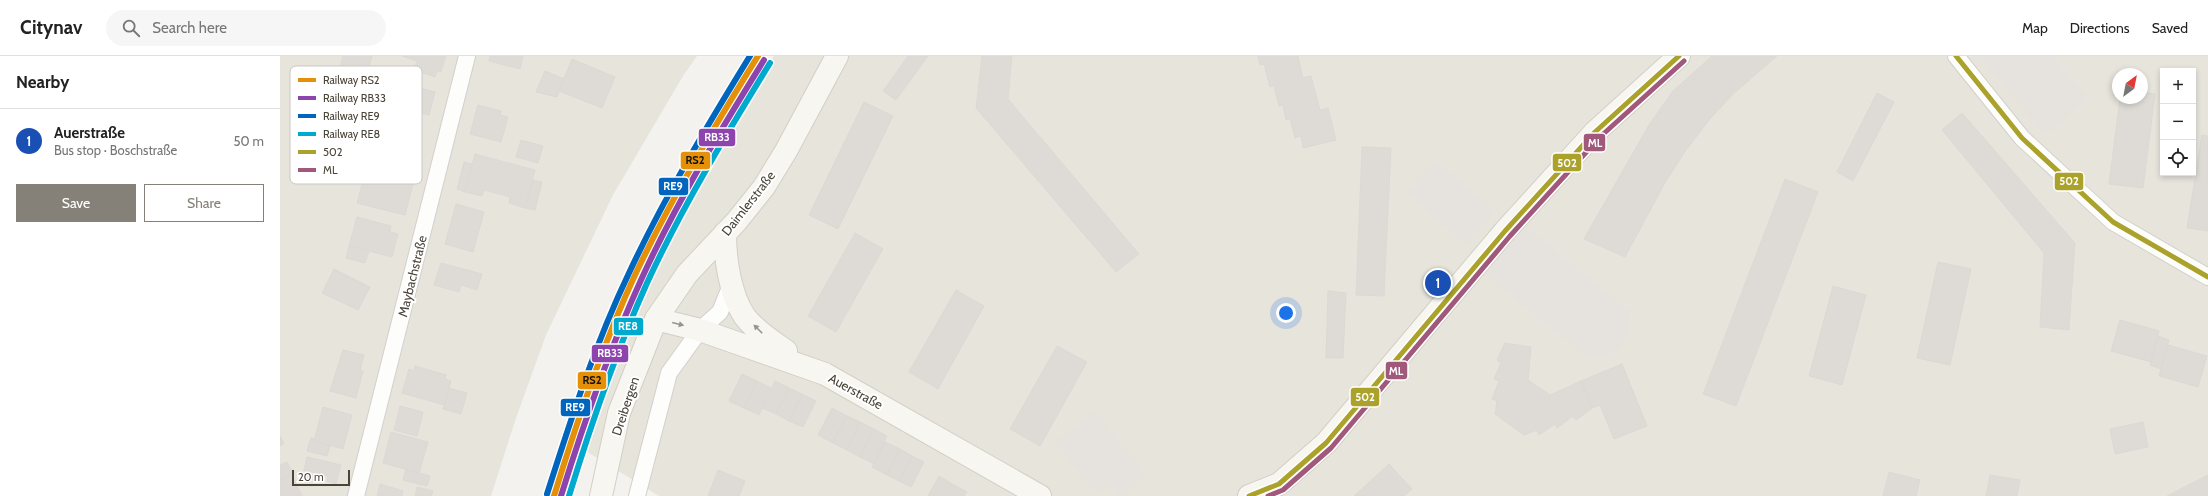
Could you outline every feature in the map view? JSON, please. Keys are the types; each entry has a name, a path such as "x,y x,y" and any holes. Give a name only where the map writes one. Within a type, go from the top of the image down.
{"street":[{"name":"Maybachstraße","path":"356,496 467,56"},
{"name":"Daimlerstraße","path":"656,319 687,274 725,233 764,186 786,151 837,56"},
{"path":"1249,496 1279,484 1326,443 1504,231 1595,132 1679,56"},
{"path":"1956,56 2022,138 2113,222 2208,277"},
{"path":"725,233 725,250 731,284 745,316 765,336 797,358 825,374"},
{"path":"637,496 669,373 700,330 720,312 731,284"},
{"name":"Auerstraße","path":"656,319 700,330 825,374 1040,496"},
{"name":"Dreibergen","path":"602,496 619,413 656,319"}],"shaded area":[{"path":"280,56 697,56 683,76 613,195 546,335 516,418 491,496 280,496"},
{"path":"774,56 2208,56 2208,496 659,496 581,448 615,346 699,173"},
{"path":"1986,56 2052,56 2088,98 2046,135 1981,60"},
{"path":"1435,160 1495,211 1466,245 1406,193"},
{"path":"1525,226 1631,312 1625,342 1614,353 1590,359 1485,275"},
{"path":"1095,411 1147,476 1122,496 1117,496 1108,485 1096,494 1055,442"}],"building":[{"path":"343,56 372,56 369,66 340,66"},
{"path":"402,56 446,56 441,72 437,71 435,77 422,73 422,66 415,66 417,61"},
{"path":"490,56 523,56 520,69 489,61"},
{"path":"908,56 928,56 896,100 883,91"},
{"path":"982,56 1012,56 1008,99 1139,254 1116,272 976,108"},
{"path":"1258,56 1298,56 1303,78 1311,76 1320,110 1328,108 1336,140 1303,148 1301,136 1295,138 1290,119 1286,120 1283,105 1279,106 1274,86 1270,87 1264,64 1260,65"},
{"path":"1712,56 1777,56 1732,95 1710,119 1686,150 1666,181 1625,257 1584,239 1649,125 1673,91"},
{"path":"572,59 615,77 602,108 559,91"},
{"path":"545,71 564,79 557,97 536,92"},
{"path":"422,89 435,92 429,115 422,113"},
{"path":"1877,93 1894,102 1853,181 1837,172"},
{"path":"2148,93 2155,94 2143,188 2109,184 2119,104 2148,104"},
{"path":"864,102 893,116 838,229 809,215"},
{"path":"478,105 501,111 500,115 508,117 501,142 470,134"},
{"path":"1962,113 2075,243 2069,330 2040,327 2044,253 1942,130"},
{"path":"2202,135 2208,136 2208,231 2187,228"},
{"path":"521,140 543,146 538,163 516,157"},
{"path":"1362,147 1391,148 1384,296 1356,295"},
{"path":"475,154 535,170 525,208 509,203 510,197 484,190 482,196 465,192"},
{"path":"464,162 472,164 465,192 457,189"},
{"path":"1785,179 1818,192 1736,406 1703,394"},
{"path":"533,180 542,182 535,210 525,208"},
{"path":"362,184 413,184 405,215 357,203"},
{"path":"456,204 484,212 473,252 445,244"},
{"path":"357,217 391,226 390,232 398,234 392,257 349,246"},
{"path":"855,233 883,249 836,332 808,316"},
{"path":"349,246 369,251 365,263 346,258"},
{"path":"1938,262 1971,269 1950,365 1917,358"},
{"path":"441,263 482,274 477,290 461,285 459,292 434,285"},
{"path":"334,269 370,287 358,310 322,293"},
{"path":"1833,286 1866,295 1842,385 1809,376"},
{"path":"956,290 984,306 938,389 909,372"},
{"path":"1328,291 1346,293 1343,358 1326,358"},
{"path":"2120,320 2159,331 2151,362 2111,351"},
{"path":"2158,336 2169,340 2161,369 2150,365"},
{"path":"1505,343 1531,347 1528,380 1550,395 1581,381 1592,408 1576,420 1573,416 1557,428 1555,424 1539,435 1537,430 1524,435 1495,414 1497,401 1492,399 1499,381 1494,379 1501,363 1497,360"},
{"path":"2168,345 2207,356 2198,387 2159,376"},
{"path":"1057,346 1087,362 1040,446 1010,429"},
{"path":"343,350 364,355 360,370 363,371 356,398 330,391"},
{"path":"1622,364 1647,426 1614,439 1600,405 1592,408 1581,381"},
{"path":"415,366 446,375 445,379 451,381 444,405 402,393 409,369 414,371"},
{"path":"742,374 757,381 744,408 729,401"},
{"path":"757,381 771,388 759,415 744,408"},
{"path":"775,381 789,388 776,414 762,408"},
{"path":"449,388 467,393 461,414 443,409"},
{"path":"789,388 802,394 789,421 776,414"},
{"path":"802,394 816,401 803,427 789,421"},
{"path":"400,406 423,412 417,436 394,430"},
{"path":"323,407 352,415 343,449 314,441"},
{"path":"832,408 847,416 833,443 818,435"},
{"path":"847,416 860,422 847,450 833,443"},
{"path":"860,422 874,429 860,457 847,450"},
{"path":"2143,422 2148,447 2115,454 2110,429"},
{"path":"874,429 887,436 874,464 860,457"},
{"path":"391,432 428,442 419,473 383,463"},
{"path":"280,436 284,444 280,446"},
{"path":"311,438 315,439 314,441 330,446 327,456 307,451"},
{"path":"885,442 900,449 887,475 872,467"},
{"path":"900,449 912,456 899,481 887,475"},
{"path":"912,456 924,462 911,487 899,481"},
{"path":"307,457 341,465 336,484 327,481 328,476 304,470"},
{"path":"287,462 293,473 280,480 280,465"},
{"path":"1389,464 1412,489 1404,496 1354,496"},
{"path":"406,469 430,476 427,486 403,480"},
{"path":"718,470 745,481 739,496 708,496"},
{"path":"1889,472 1920,480 1916,496 1883,496"},
{"path":"292,475 302,496 280,496 280,480"},
{"path":"1990,475 2020,480 2017,496 1986,496"},
{"path":"2208,475 2208,496 2167,496"},
{"path":"939,476 954,485 947,496 928,496"},
{"path":"380,484 403,491 402,496 377,496"},
{"path":"954,485 967,492 964,496 947,496"},
{"path":"417,487 433,491 431,496 415,496"}],"rail line":[{"name":"RE9","path":"547,494 594,354 629,273 642,245 686,163 750,56"},
{"name":"RS2","path":"554,496 591,384 635,275 663,219 725,109 758,56"},
{"name":"RB33","path":"561,496 598,386 618,333 641,280 684,195 764,60"},
{"name":"RE8","path":"569,496 605,388 647,283 690,199 770,63"}],"transit line":[{"name":"502","path":"1249,496 1279,484 1326,443 1505,231 1595,132 1679,56"},
{"name":"502","path":"1956,56 2022,138 2113,222 2208,277"},
{"name":"ML","path":"1268,496 1283,490 1331,448 1510,236 1600,137 1684,61"}],"place":[{"name":"Auerstraße","path":"1438,283"}]}
